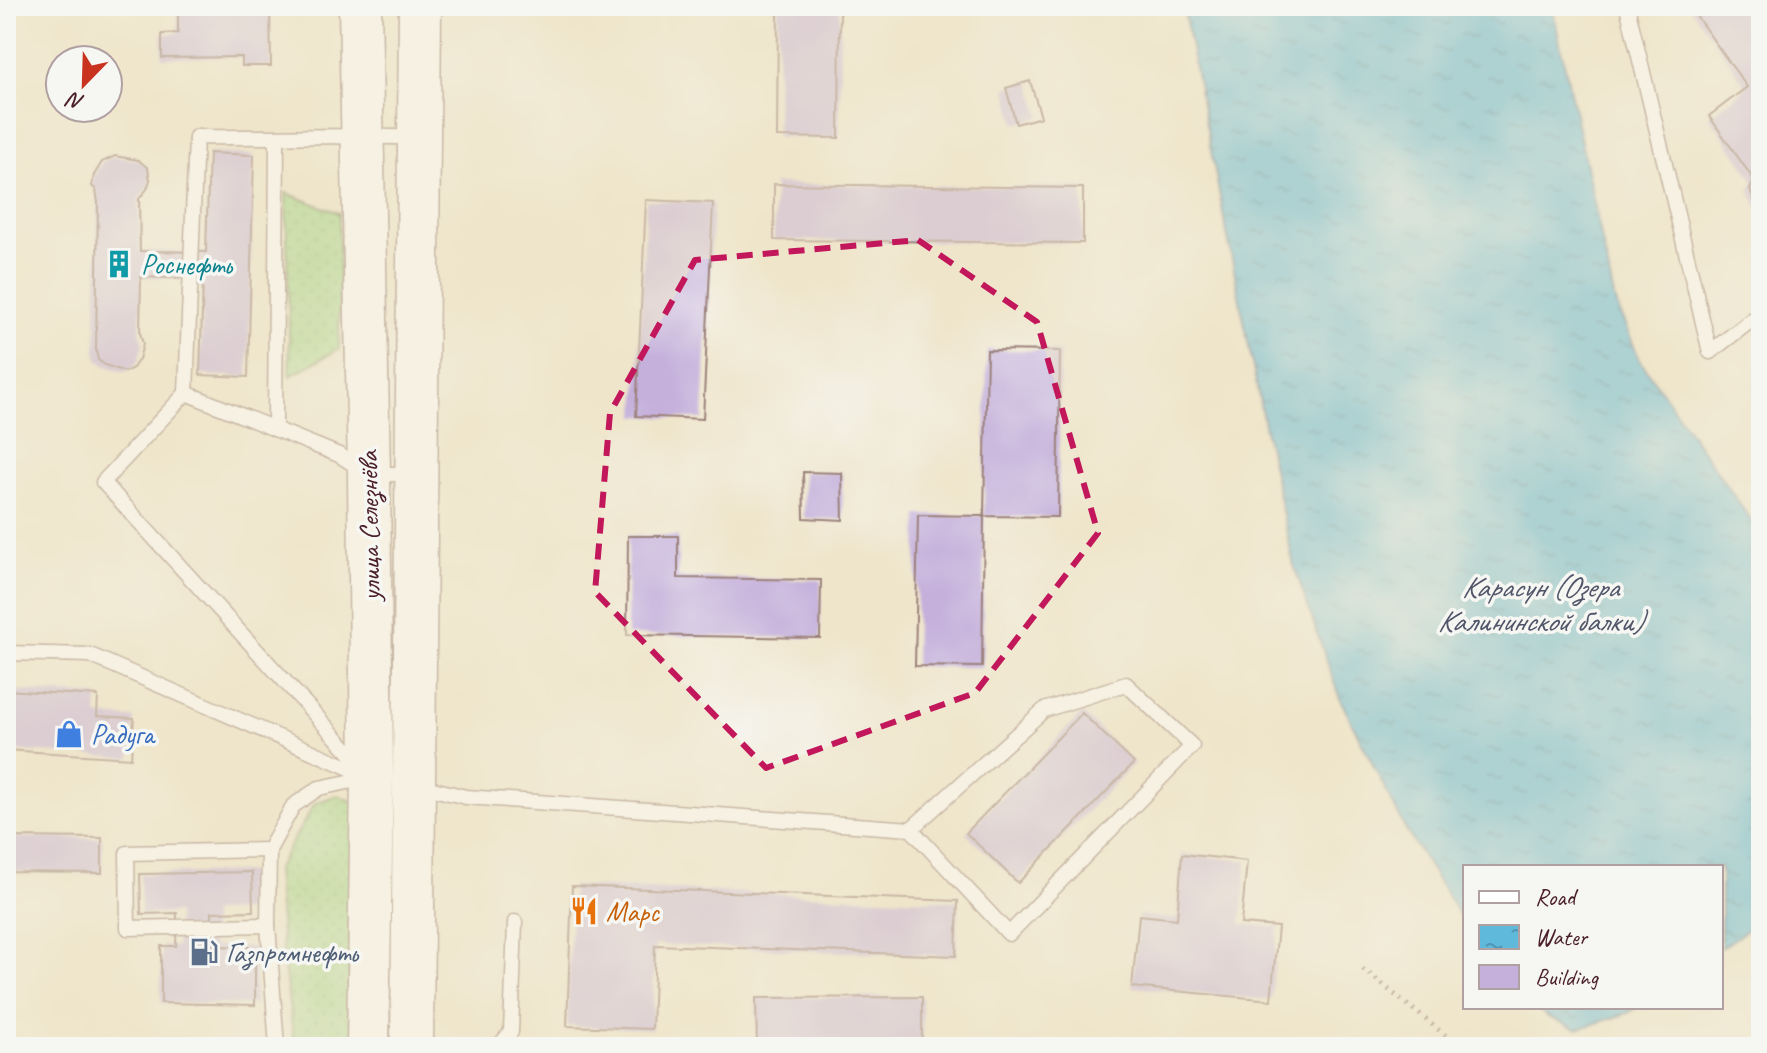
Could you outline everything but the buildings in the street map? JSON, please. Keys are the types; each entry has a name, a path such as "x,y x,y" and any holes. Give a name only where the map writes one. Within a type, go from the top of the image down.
{"main road":[{"name":"улица Селезнёва","path":"360,6 369,474 412,1047"},
{"name":"улица Селезнёва","path":"368,1047 393,781 415,474 420,6"}],"lane":[{"path":"1627,6 1710,352 1761,313"},
{"path":"393,781 103,482 186,393 196,137 361,135 420,138"},
{"path":"275,429 277,138"},
{"path":"186,393 339,455 369,474 415,474"},
{"path":"6,653 90,655 393,781 466,797 911,829 1009,934 1192,746 1126,684 1044,710 911,829"},
{"path":"277,1047 268,925 269,850 293,806 319,788 393,781"},
{"path":"268,925 128,928 127,853 269,850"},
{"path":"498,1047 511,1032 515,922"}],"path":[{"path":"1363,969 1460,1047"}],"highlighted area":[{"path":"918,240 1037,322 1098,533 975,693 766,768 595,592 610,413 695,260"}],"green space":[{"path":"286,193 339,213 339,349 290,376"},
{"path":"337,795 358,804 357,1047 295,1047 283,959 276,870 315,803"}],"water":[{"name":"Карасун (Озера Калининской балки)","path":"1183,6 1552,6 1615,302 1640,360 1761,535 1761,920 1723,947 1723,865 1463,865 1463,921 1407,832 1340,699 1294,566"},
{"path":"1538,1009 1634,1009 1578,1029 1548,1017"}],"place":[{"name":"Роснефть","path":"119,264"},
{"name":"Радуга","path":"69,734"},
{"name":"Марс","path":"584,911"},
{"name":"Газпромнефть","path":"204,952"}]}
